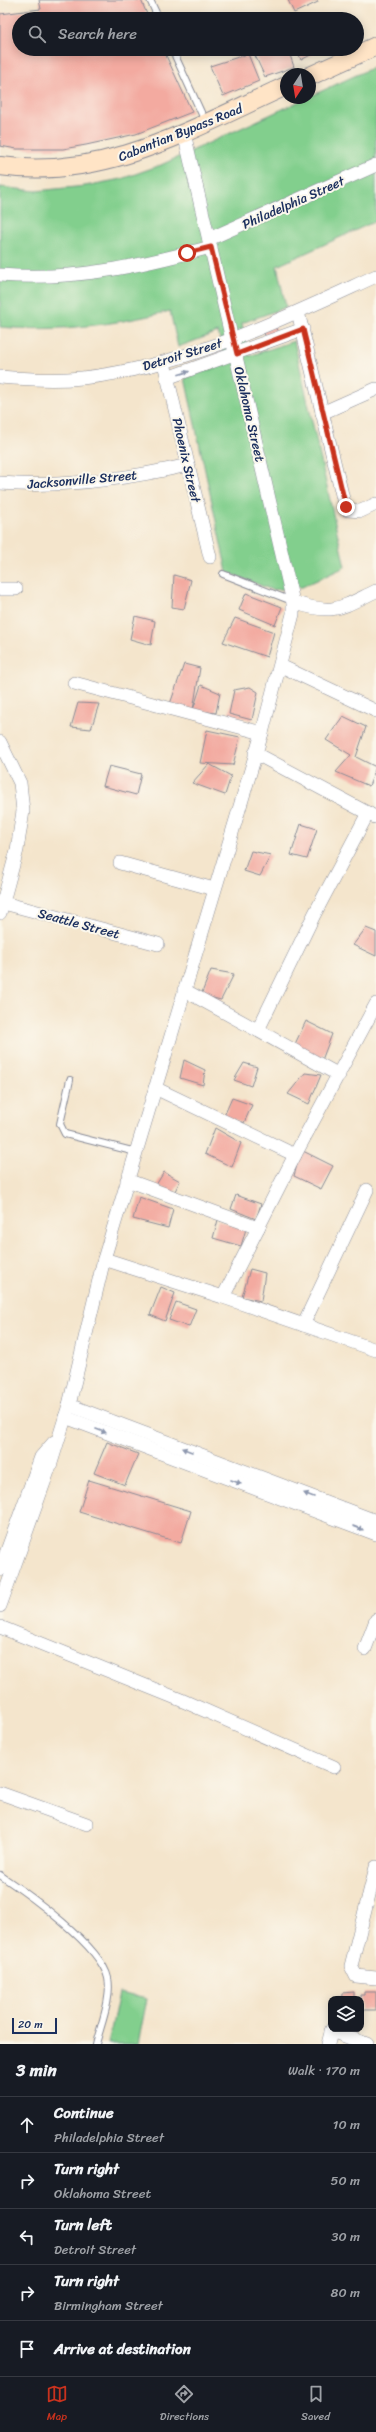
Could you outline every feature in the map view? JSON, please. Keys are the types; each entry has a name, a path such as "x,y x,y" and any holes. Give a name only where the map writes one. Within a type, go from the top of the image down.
{"main road":[{"path":"364,51 376,46"},
{"path":"316,73 354,56"},
{"name":"Cabantian Bypass Road","path":"0,166 51,169 87,165 120,158 184,133 280,89"}],"street":[{"name":"Oklahoma Street","path":"0,1606 51,1463 57,1439 67,1411 104,1259 262,733 281,666 293,614 293,602 237,354 184,133"},
{"name":"Philadelphia Street","path":"0,274 40,277 103,272 210,243 376,165"},
{"name":"Detroit Street","path":"0,377 54,380 82,378 164,363 298,312 376,276"},
{"path":"298,312 346,507 356,512 376,504"},
{"name":"Detroit Street","path":"167,378 303,329"},
{"name":"Phoenix Street","path":"164,363 210,557"},
{"path":"322,413 376,389"},
{"name":"Jacksonville Street","path":"0,483 50,483 107,480 188,465"},
{"path":"0,589 16,589"},
{"path":"293,602 314,609 332,610 373,595"},
{"path":"281,666 376,711"},
{"path":"74,683 262,733"},
{"path":"0,742 20,782 23,811 17,850 1,906"},
{"path":"255,753 372,815 314,915 258,1030"},
{"path":"120,863 214,889"},
{"name":"Seattle Street","path":"1,906 158,944"},
{"path":"184,990 339,1074"},
{"path":"223,1297 295,1155 376,1004"},
{"path":"155,1088 295,1155"},
{"path":"127,1180 258,1228"},
{"path":"303,1325 367,1190"},
{"path":"104,1259 223,1297 376,1350"},
{"path":"67,1411 325,1509 376,1534"},
{"path":"0,1570 41,1457 57,1439"},
{"path":"325,1509 376,1521"},
{"path":"365,1649 376,1620"},
{"path":"0,1627 181,1700 334,1767"},
{"path":"0,1794 87,1824"},
{"path":"376,1867 370,1917 352,1961 353,1973 360,1977 376,1978"},
{"path":"328,2044 331,2032"},
{"path":"336,2032 367,2044"}],"lane":[{"path":"150,0 156,12"},
{"path":"175,56 205,123"},
{"path":"223,574 293,602"},
{"path":"70,1080 60,1124 65,1134 136,1152"},
{"path":"0,1875 45,1907 102,1963 108,1978 108,1996 96,2044"}],"green space":[{"path":"376,66 376,221 277,266 286,307 242,323 249,356 294,341 345,567 302,587 272,590 227,572 185,378 226,364 218,332 178,347 170,311 107,324 65,328 43,329 0,327 0,187 36,191 85,186 121,179 161,165 293,104 316,104 316,94"},
{"path":"119,1993 147,1999 138,2044 108,2044"}],"building":[{"path":"39,0 141,0 146,12 16,12 41,9"},
{"path":"288,0 317,0 318,2 296,12 294,12"},
{"path":"12,13 12,56 166,56 192,112 136,134 86,145 63,149 17,149 0,146 0,14"},
{"path":"242,56 249,56 259,81 223,96 210,66"},
{"path":"255,56 290,56 294,67 280,68 280,72 265,77"},
{"path":"300,56 309,56 301,60"},
{"path":"275,326 278,334 266,338 263,330"},
{"path":"174,575 191,580 184,609 172,607"},
{"path":"246,593 282,607 275,625 239,610"},
{"path":"135,616 155,621 151,645 130,639"},
{"path":"235,618 274,632 267,657 223,642"},
{"path":"184,664 200,668 193,710 170,704"},
{"path":"201,685 220,693 216,713 193,710"},
{"path":"250,687 258,692 252,720 229,714 234,690"},
{"path":"78,703 99,704 91,729 71,727"},
{"path":"343,716 366,727 356,757 376,767 369,786 336,772 351,755 326,740"},
{"path":"207,730 240,737 233,765 200,763"},
{"path":"209,764 231,776 225,795 192,783"},
{"path":"109,766 141,774 136,795 103,786"},
{"path":"301,824 317,829 307,859 291,855"},
{"path":"251,851 271,855 260,876 244,871"},
{"path":"366,928 376,932 376,956 353,945"},
{"path":"211,970 234,974 221,1000 201,995"},
{"path":"306,1021 332,1034 322,1060 294,1046"},
{"path":"184,1060 205,1070 203,1085 180,1078"},
{"path":"244,1063 257,1067 251,1086 234,1080"},
{"path":"305,1073 321,1075 309,1104 288,1094"},
{"path":"232,1098 252,1105 244,1123 224,1116"},
{"path":"215,1128 241,1143 232,1167 205,1154"},
{"path":"301,1150 333,1166 321,1189 294,1176"},
{"path":"164,1172 180,1181 174,1193 156,1185"},
{"path":"236,1195 261,1204 256,1219 231,1209"},
{"path":"139,1197 173,1209 168,1228 133,1219"},
{"path":"218,1220 246,1229 241,1246 213,1238"},
{"path":"250,1269 265,1273 261,1301 242,1297"},
{"path":"161,1287 175,1293 165,1321 150,1315"},
{"path":"176,1302 196,1309 189,1327 169,1320"},
{"path":"107,1442 138,1454 125,1485 94,1473"},
{"path":"89,1480 191,1511 181,1543 79,1512"},
{"path":"354,1992 354,1996 342,1996 342,1993"},
{"path":"364,1992 376,1992 376,2010 364,2010 364,1996 360,1995 364,1995"}],"route":[{"path":"187,253 211,247 237,354 303,329 342,498 346,507"}]}
